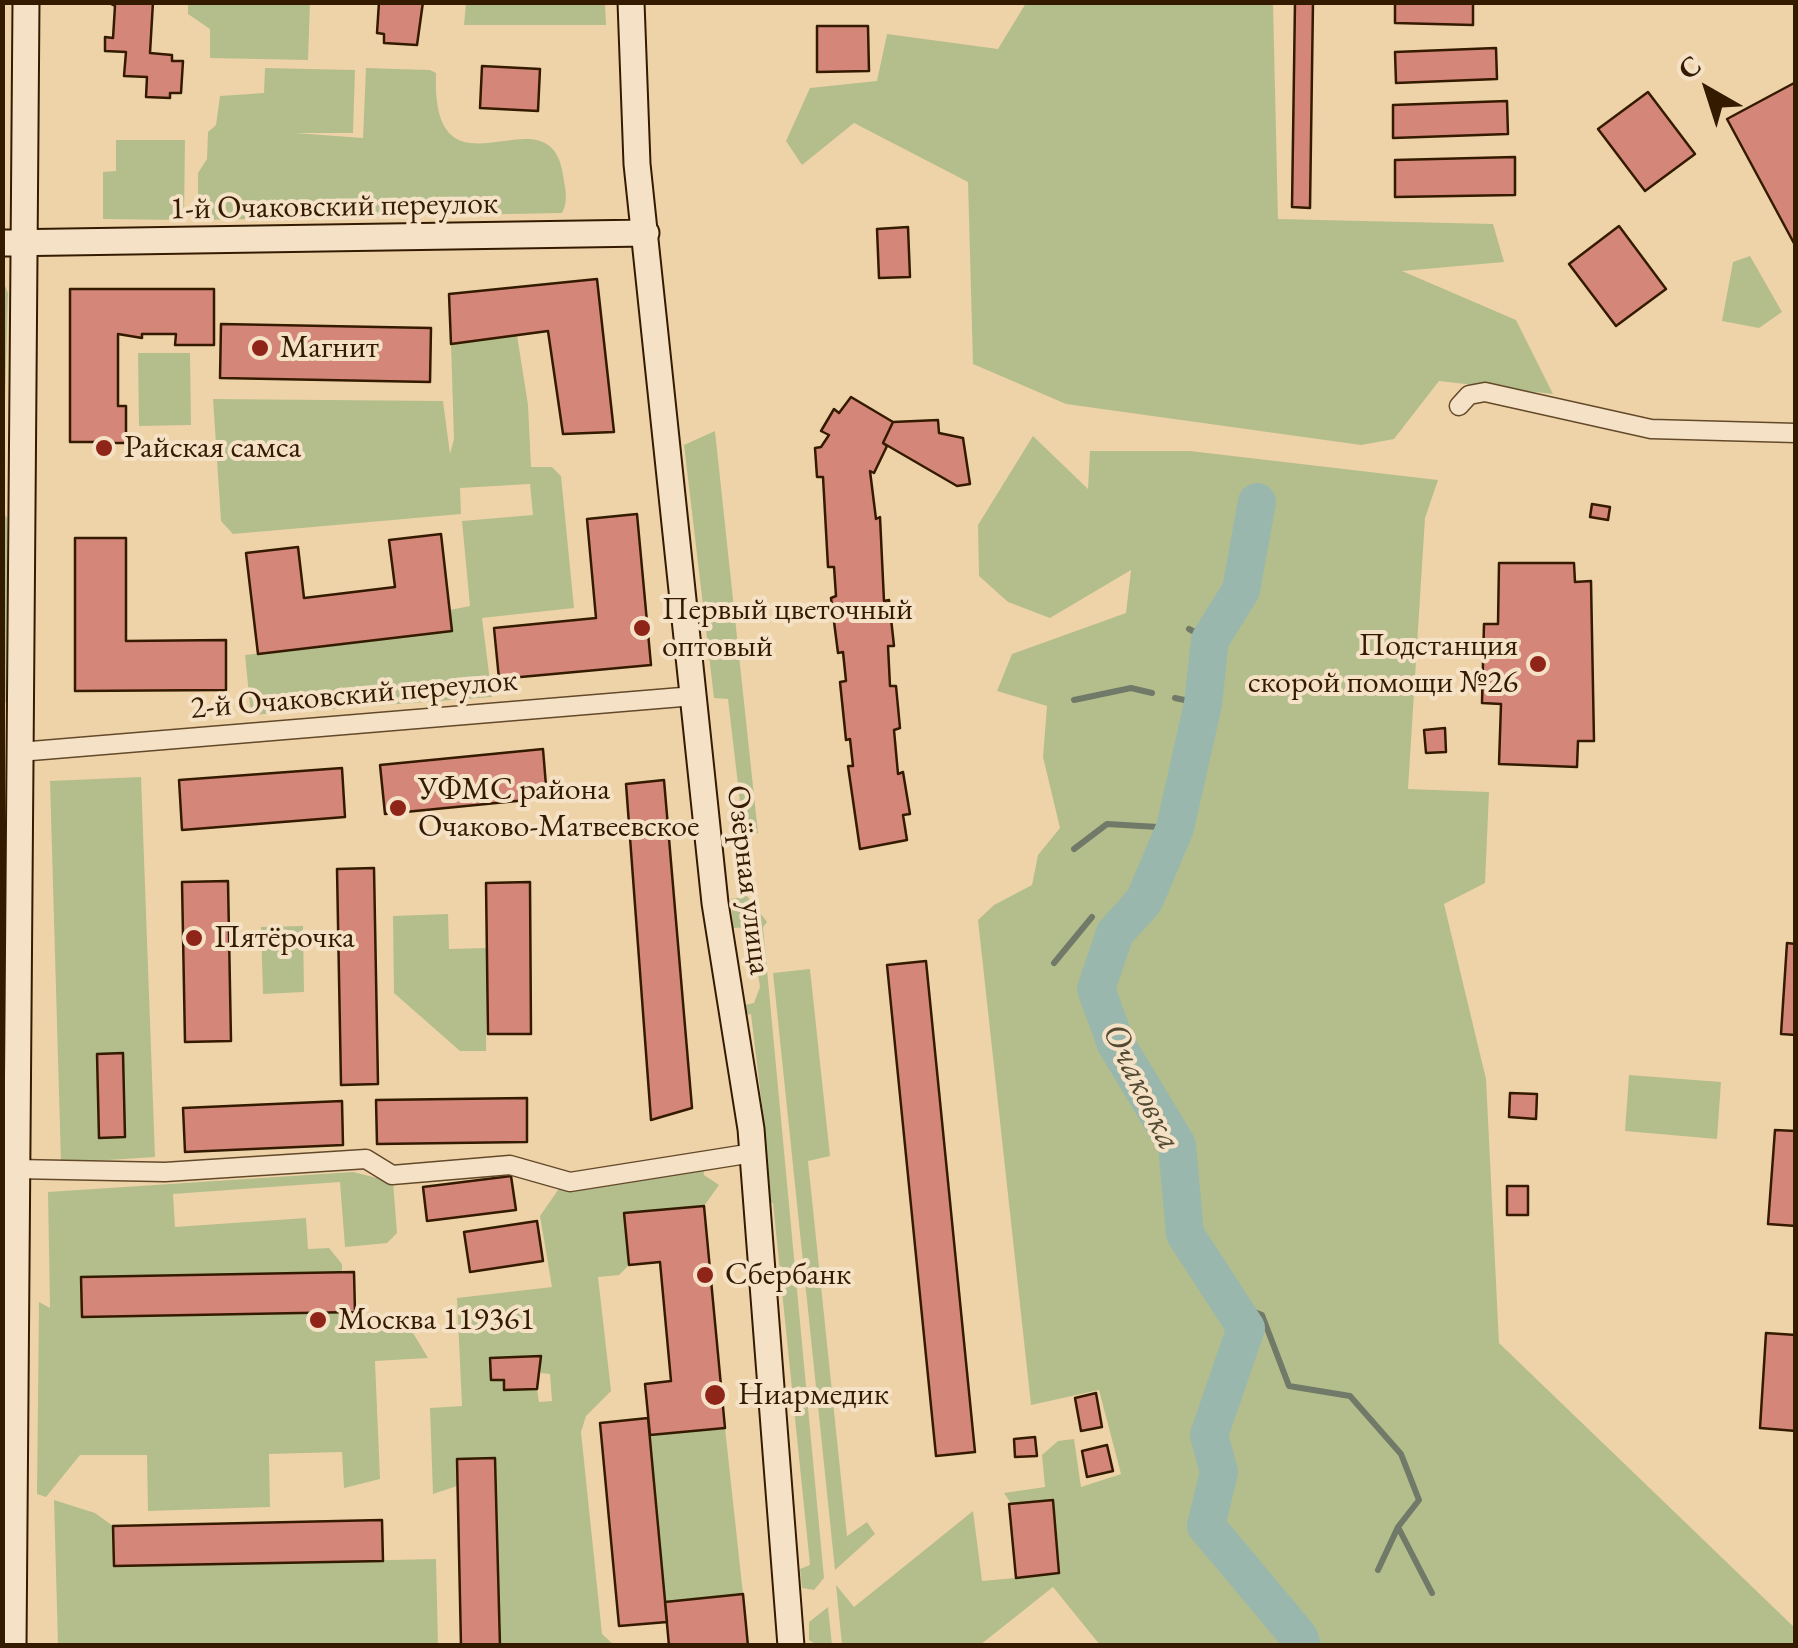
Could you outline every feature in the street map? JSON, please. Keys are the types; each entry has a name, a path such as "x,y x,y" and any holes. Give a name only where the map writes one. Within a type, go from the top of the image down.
{"street":[{"path":"13,1646 8,1486 16,1168 10,933 19,752 13,243 26,2"},
{"name":"Озёрная улица","path":"631,2 636,158 715,902 753,1153 791,1646"},
{"name":"1-й Очаковский переулок","path":"13,243 646,234"},
{"path":"1458,406 1469,395 1485,392 1651,429 1796,434"},
{"name":"2-й Очаковский переулок","path":"19,752 694,696"},
{"path":"16,1168 166,1172 366,1159 392,1175 510,1165 570,1182 753,1153"}],"green space":[{"path":"188,3 310,3 308,60 210,58 210,29 188,14"},
{"path":"466,3 605,3 606,25 464,25"},
{"path":"1026,3 1273,3 1278,219 1493,224 1504,262 1402,271 1516,320 1553,394 1439,381 1394,439 1361,445 1066,404 973,364 968,182 854,123 802,165 786,141 810,88 877,81 887,34 998,49"},
{"path":"265,68 355,70 353,133 295,133 363,138 366,68 430,70 436,73 439,114 452,135 471,143 537,140 554,150 565,190 562,213 198,220 198,173 207,159 208,132 216,125 220,96 264,93"},
{"path":"116,140 185,140 184,220 103,219 103,172 116,171"},
{"path":"1750,256 1782,312 1759,328 1722,321 1733,262"},
{"path":"3,281 8,293 3,471"},
{"path":"517,335 528,405 531,467 552,467 561,476 574,608 482,618 492,697 251,715 245,655 452,631 450,610 470,606 462,521 533,515 530,484 460,488 461,514 233,534 221,521 213,399 443,401 450,454 454,439 451,344"},
{"path":"138,353 190,353 191,425 139,426"},
{"path":"715,431 758,833 737,837 728,820 740,802 728,699 714,698 684,445"},
{"path":"1033,436 1088,489 1090,451 1190,451 1438,480 1425,518 1408,789 1489,792 1485,883 1444,904 1486,1079 1499,1343 1795,1628 1795,1645 1100,1645 1053,1587 980,1645 842,1645 836,1585 854,1607 973,1511 982,1581 1058,1574 1004,1493 1045,1487 1042,1455 1058,1441 1074,1439 1081,1487 1121,1474 1099,1390 1031,1405 978,920 994,905 1032,885 1038,855 1060,828 1043,757 1047,706 997,691 1012,654 1126,613 1131,570 1050,618 1008,602 979,576 978,525"},
{"path":"3,512 7,518 8,699 3,706"},
{"path":"141,777 155,1157 61,1163 50,781"},
{"path":"747,896 767,922 763,927 824,1578 814,1590 802,1588 800,1569 810,1565 773,1203 762,1201 755,1120 763,1115 751,1014 742,1015 739,1006 754,1003 760,987 751,927 733,928 731,899"},
{"path":"448,914 449,949 487,948 486,1051 460,1051 394,993 393,916"},
{"path":"303,926 304,992 263,994 261,927"},
{"path":"810,969 830,1156 808,1161 847,1536 867,1522 875,1534 835,1570 773,973"},
{"path":"1629,1075 1721,1082 1717,1139 1625,1131"},
{"path":"703,1163 704,1175 719,1185 704,1206 625,1213 629,1265 619,1275 598,1277 611,1391 586,1416 581,1432 602,1634 614,1645 500,1645 495,1458 457,1459 457,1486 433,1494 430,1408 462,1406 457,1298 552,1287 540,1216 565,1180","holes":["540,1356 541,1373 550,1374 552,1401 539,1402 537,1389 505,1390 504,1380"]},
{"path":"353,1172 393,1182 397,1233 387,1243 345,1247 340,1182 173,1194 175,1227 306,1218 308,1249 329,1248 342,1264 342,1272 82,1277 355,1312 413,1333 428,1358 375,1361 380,1479 344,1488 342,1452 269,1454 270,1507 148,1511 147,1455 80,1455 46,1497 37,1494 39,1302 50,1308 48,1192"},
{"path":"725,1428 743,1594 665,1602 650,1435"},
{"path":"54,1500 95,1513 113,1526 115,1566 436,1559 438,1645 58,1645"},
{"path":"828,1607 832,1645 817,1645 809,1640 809,1622"}],"building":[{"path":"107,2 153,2 150,53 172,55 172,61 183,61 181,93 170,93 170,98 146,97 147,77 124,76 126,52 105,51 105,37 113,38 115,6"},
{"path":"379,2 423,2 417,45 384,43 384,34 377,33"},
{"path":"1295,2 1313,2 1310,208 1292,207"},
{"path":"1395,2 1473,2 1473,25 1395,23"},
{"path":"817,26 868,26 869,71 817,72"},
{"path":"1496,48 1497,79 1396,83 1395,52"},
{"path":"482,66 540,69 538,111 480,108"},
{"path":"1796,82 1796,247 1727,119"},
{"path":"1648,92 1695,154 1645,191 1598,129"},
{"path":"1507,101 1508,134 1393,138 1393,105"},
{"path":"1515,157 1515,195 1395,197 1395,160"},
{"path":"1619,226 1666,289 1616,326 1569,264"},
{"path":"908,227 910,277 879,278 877,229"},
{"path":"597,279 614,432 563,434 548,331 451,344 449,294"},
{"path":"70,289 214,289 214,345 175,345 176,334 142,334 142,338 118,334 118,406 126,406 126,443 113,443 113,452 99,452 99,442 70,442"},
{"path":"221,324 431,328 430,382 220,378"},
{"path":"851,397 893,422 883,443 887,446 874,473 870,471 876,519 880,517 884,601 889,600 894,646 888,646 890,686 896,686 900,728 894,730 898,774 903,772 910,814 903,815 907,840 860,849 848,766 853,766 850,739 846,740 840,682 846,681 843,652 838,653 831,598 836,596 834,567 828,567 823,477 817,477 815,448 821,447 829,435 821,431 834,409 839,413"},
{"path":"938,420 939,433 963,438 970,484 957,486 883,443 893,422"},
{"path":"1592,504 1610,507 1608,520 1590,517"},
{"path":"637,514 651,665 499,679 494,628 596,618 587,519"},
{"path":"441,534 452,631 258,654 246,553 298,547 304,598 395,587 389,540"},
{"path":"75,538 126,538 126,641 226,640 226,690 75,691"},
{"name":"Подстанция скорой помощи №26","path":"1499,563 1574,563 1575,582 1591,581 1594,741 1578,741 1577,767 1499,764 1501,704 1482,703 1484,624 1498,624"},
{"path":"1445,728 1446,752 1426,753 1424,730"},
{"path":"543,749 547,798 385,814 380,765"},
{"path":"342,768 345,817 182,830 179,780"},
{"path":"664,780 692,1108 651,1120 626,784"},
{"path":"374,868 378,1084 341,1085 337,869"},
{"path":"228,881 231,1041 185,1042 182,882"},
{"path":"530,882 531,1034 488,1034 486,883"},
{"path":"1787,943 1796,944 1796,1035 1781,1034"},
{"path":"926,961 975,1452 936,1456 887,965"},
{"path":"123,1053 125,1137 99,1138 97,1054"},
{"path":"1510,1093 1537,1094 1536,1119 1509,1117"},
{"path":"527,1098 527,1142 377,1144 376,1100"},
{"path":"342,1101 343,1145 185,1152 183,1108"},
{"path":"1775,1130 1796,1131 1796,1226 1768,1224"},
{"path":"511,1176 516,1210 427,1221 423,1187"},
{"path":"1507,1186 1528,1186 1528,1215 1507,1215"},
{"path":"704,1206 725,1428 650,1435 645,1384 671,1381 660,1262 629,1265 624,1213"},
{"path":"537,1221 543,1261 470,1272 464,1232"},
{"path":"354,1272 355,1312 82,1317 81,1277"},
{"path":"1766,1333 1796,1335 1796,1431 1760,1428"},
{"path":"541,1356 537,1389 504,1390 504,1380 491,1380 490,1358"},
{"path":"1096,1393 1102,1427 1081,1431 1075,1398"},
{"path":"648,1418 667,1622 619,1626 600,1423"},
{"path":"1035,1437 1037,1456 1015,1457 1014,1439"},
{"path":"1107,1445 1113,1471 1087,1477 1082,1451"},
{"path":"495,1458 500,1646 461,1646 457,1459"},
{"path":"1053,1500 1059,1573 1016,1578 1009,1504"},
{"path":"382,1520 383,1561 114,1566 113,1526"},
{"path":"743,1594 748,1646 669,1646 665,1602"}],"waterway":[{"name":"Очаковка","path":"1257,502 1241,590 1210,640 1203,704 1175,828 1144,901 1115,933 1096,989 1116,1044 1177,1145 1185,1234 1246,1328 1209,1435 1219,1472 1206,1526 1299,1637 1302,1646"},
{"path":"1189,629 1210,640"},
{"path":"1074,700 1131,688 1152,693"},
{"path":"1175,698 1203,704"},
{"path":"1074,849 1107,824 1175,828"},
{"path":"1054,963 1092,917"},
{"path":"1229,1302 1262,1315 1289,1386 1350,1396 1401,1454 1419,1500 1398,1527 1432,1593"},
{"path":"1378,1570 1398,1527"}],"place":[{"name":"Магнит","path":"260,348"},
{"name":"Райская самса","path":"104,448"},
{"name":"Первый цветочный оптовый","path":"642,628"},
{"name":"Подстанция скорой помощи №26","path":"1538,664"},
{"name":"УФМС района Очаково-Матвеевское","path":"398,808"},
{"name":"Пятёрочка","path":"194,938"},
{"name":"Сбербанк","path":"705,1275"},
{"name":"Москва 119361","path":"318,1320"},
{"name":"Ниармедик","path":"715,1395"}]}
